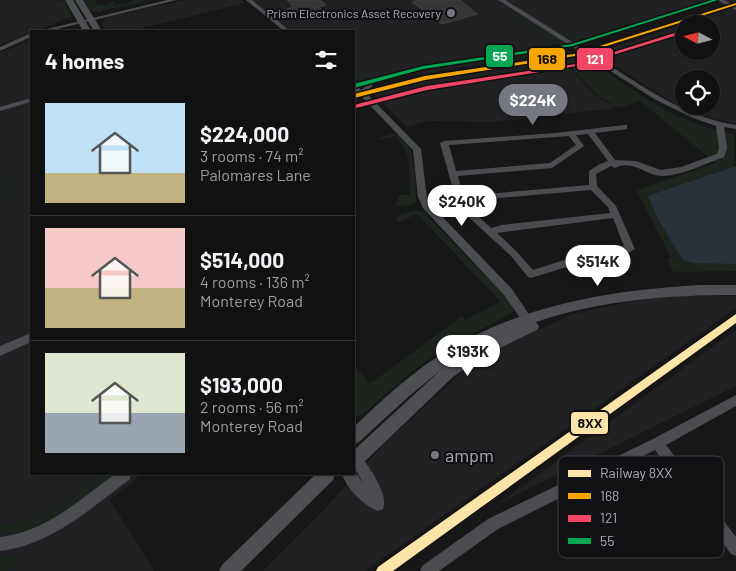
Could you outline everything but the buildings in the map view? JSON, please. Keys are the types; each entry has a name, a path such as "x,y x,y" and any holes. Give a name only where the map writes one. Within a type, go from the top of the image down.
{"main road":[{"path":"69,0 86,30"},
{"path":"79,0 97,30"},
{"path":"356,91 426,78 526,64 582,50 731,4"},
{"path":"356,91 370,85 427,72 526,60 582,50"},
{"path":"355,436 439,363 478,340 527,319 645,294 736,290"},
{"path":"355,458 424,393 462,363 500,340 573,308"},
{"path":"228,571 326,475"}],"street":[{"path":"91,18 174,0"},
{"path":"249,0 286,30"},
{"path":"501,0 582,50"},
{"path":"510,0 615,73 675,108 695,117 736,127"},
{"path":"42,30 80,20 147,7 163,1"},
{"path":"45,30 80,20"},
{"path":"0,49 30,34"},
{"path":"356,91 417,149 425,204 508,292 527,319"},
{"path":"0,109 30,100"},
{"path":"624,127 572,134 444,143 460,200 465,209 490,231 531,274 596,254 630,249 612,206 594,190 592,173 599,167 631,163 659,173 670,172 721,155 723,148 722,125"},
{"path":"590,131 614,164"},
{"path":"454,174 552,165 580,146 572,134"},
{"path":"425,204 594,190"},
{"path":"490,231 616,215"},
{"path":"0,351 30,338"},
{"path":"631,456 736,400"},
{"path":"657,443 667,456"},
{"path":"349,475 364,494 378,504 373,486 355,458"},
{"path":"0,544 18,543 38,536 124,475"},
{"path":"427,571 493,524 558,492"},
{"path":"724,533 736,549"}],"shaded area":[{"path":"0,0 59,0 67,18 37,30 30,30 30,33 0,45"},
{"path":"84,0 95,0 98,5 104,5 113,1 116,5 132,2 132,0 152,0 98,12 91,11"},
{"path":"184,0 241,0 245,3 134,30 106,30 101,23 108,17"},
{"path":"245,0 736,0 736,124 698,115 720,115 720,70 675,70 675,104 596,53 675,27 675,60 720,60 720,15 711,15 729,9 714,1 592,42 521,58 366,83 355,78 355,30 287,30"},
{"path":"57,1 65,1 72,17 34,29 32,26 66,18"},
{"path":"693,8 694,9 630,30 622,28"},
{"path":"517,13 566,46 566,50 537,57 476,64 472,61 539,52 549,47 550,44 547,41 549,40 512,15"},
{"path":"549,18 582,36 597,35 618,29 625,32 583,44 543,19"},
{"path":"30,39 30,475 141,475 110,500 154,571 0,571 0,52 16,47"},
{"path":"580,57 586,58 638,94 675,115 693,123 734,134 736,271 674,272 667,260 671,257 636,190 716,163 640,101 618,108 596,94 565,61"},
{"path":"563,60 594,94 616,108 495,122 428,121 407,127 374,94 419,81"},
{"path":"452,61 458,66 412,73 369,83 362,83 355,78 355,68 366,78"},
{"path":"391,134 400,136 411,150 417,201 408,205 398,206 393,204 398,202 398,195 410,195 410,171 405,149 395,136 379,140 379,138"},
{"path":"736,166 736,264 694,263 683,260 658,219 648,196"},
{"path":"5,172 9,177 16,199 0,204 0,200 7,198 0,174"},
{"path":"417,210 422,211 501,292 512,306 513,312 436,354 415,369 363,414 355,418 355,366 370,384 462,316 465,320 501,302 417,214 399,222 396,221 398,215"},
{"path":"680,296 736,296 736,308 365,571 263,571 322,512 385,443 463,371 503,347 573,314 634,301"},
{"path":"736,330 736,386 595,456 563,456"},
{"path":"558,460 558,474 498,504"},
{"path":"100,475 111,475 74,504 44,523 29,530 14,533 0,532 0,523 28,521 54,509"},
{"path":"15,554 18,564 9,571 0,571 0,558"}],"rail line":[{"name":"8XX","path":"382,571 736,318"}],"transit line":[{"name":"55","path":"355,86 423,68 573,45 716,0"},
{"name":"168","path":"355,96 425,78 575,55 736,4"},
{"name":"121","path":"356,106 427,88 577,65 675,34"}],"place":[{"name":"Prism Electronics Asset Recovery","path":"451,13"},
{"name":"ampm","path":"435,455"}]}
